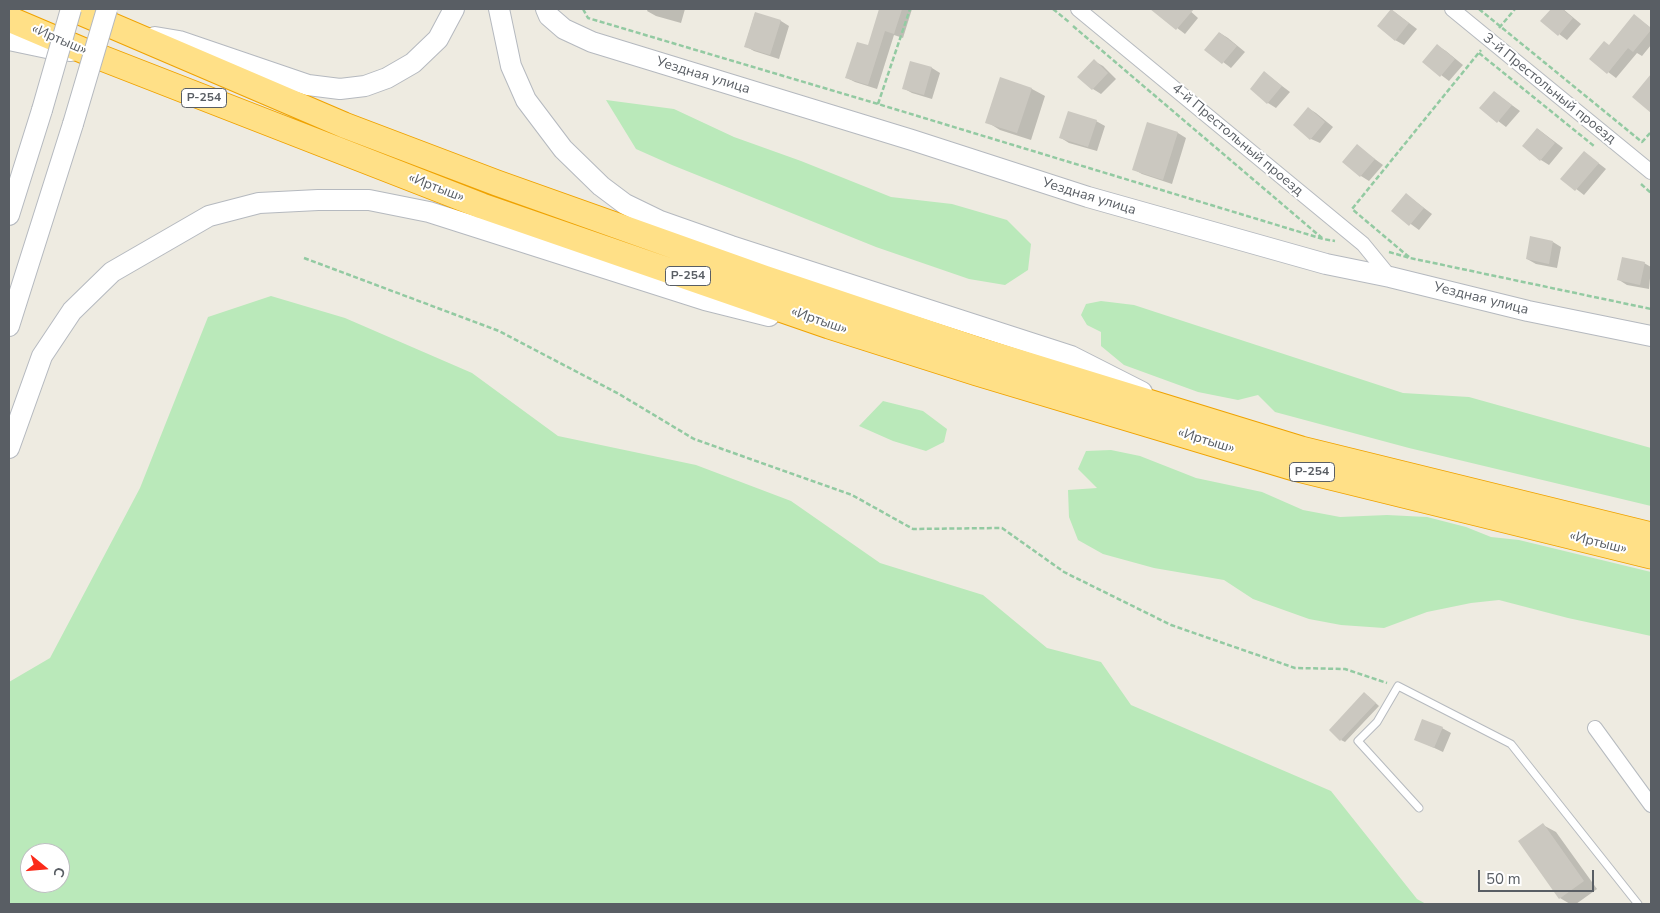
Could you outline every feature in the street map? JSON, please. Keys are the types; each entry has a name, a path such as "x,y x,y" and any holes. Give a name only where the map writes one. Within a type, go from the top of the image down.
{"highway":[{"name":"«Иртыш»","path":"72,9 344,125 497,183 783,284 982,351 1301,449 1651,535"},
{"name":"«Иртыш»","path":"9,19 89,53 482,206 830,326 977,373 1294,468 1651,556"}],"street":[{"path":"9,215 72,9"},
{"path":"9,326 108,9"},
{"path":"128,32 179,41 308,85 340,89 365,86 388,78 413,64 438,39 454,9"},
{"path":"499,9 511,66 526,100 563,149 600,186 625,204 660,221 731,246 1071,356 1181,413"},
{"name":"Уездная улица","path":"546,9 549,16 564,30 602,44 912,140 1088,197 1326,264 1528,311 1651,336"},
{"name":"4-й Престольный проезд","path":"1078,9 1363,244 1390,278"},
{"name":"3-й Престольный проезд","path":"1452,9 1650,168"},
{"path":"9,40 48,48 89,53"},
{"path":"9,448 42,356 72,311 112,272 209,216 259,203 369,200 429,212 705,300 770,316 830,326"},
{"path":"1594,728 1650,800"}],"lane":[{"path":"1419,808 1358,741 1376,722 1398,686 1510,744 1638,904"}],"path":[{"path":"583,9 588,18 1323,239 1363,244 1410,258 1651,309"},
{"path":"878,104 910,9"},
{"path":"1053,9 1323,239"},
{"path":"1479,9 1642,142 1651,132"},
{"path":"1410,258 1352,209 1515,9"},
{"path":"1479,53 1599,150"},
{"path":"1636,180 1651,193"},
{"path":"304,258 499,332 619,394 694,439 852,495 913,529 1002,528 1064,572 1171,625 1295,668 1345,669 1398,686"}],"green space":[{"path":"606,100 674,109 734,137 891,197 952,204 1007,220 1031,244 1028,270 1005,285 969,279 876,247 672,165 636,149"},
{"path":"271,296 345,318 472,373 558,436 696,465 791,501 880,563 983,595 1047,648 1101,662 1131,705 1331,791 1417,899 1426,904 9,904 9,682 50,658 140,488 208,317"},
{"path":"1101,301 1134,305 1403,393 1469,397 1651,448 1651,506 1409,448 1275,412 1258,395 1238,400 1198,392 1124,365 1101,346 1101,332 1087,325 1081,315 1086,304"},
{"path":"883,401 923,411 947,429 944,442 926,451 893,441 859,426"},
{"path":"1111,450 1140,456 1196,478 1262,492 1303,510 1340,517 1387,515 1427,517 1466,527 1491,537 1519,540 1651,572 1651,636 1568,618 1499,600 1471,603 1427,612 1384,628 1341,625 1309,619 1253,599 1224,580 1154,568 1103,554 1078,540 1069,517 1068,490 1097,488 1078,469 1086,451"}],"building":[{"path":"879,9 902,9 894,34 885,31 868,85 845,78 857,42 868,45"},
{"path":"1150,9 1194,9 1176,30"},
{"path":"1391,9 1409,23 1395,41 1377,26"},
{"path":"1551,9 1562,9 1573,18 1558,36 1540,21"},
{"path":"755,12 781,20 770,55 744,47"},
{"path":"1634,14 1651,30 1633,52 1628,48 1607,74 1589,59 1604,41 1609,45"},
{"path":"1219,32 1237,46 1222,64 1204,50"},
{"path":"1437,44 1455,59 1440,77 1422,62"},
{"path":"1094,59 1108,73 1092,90 1077,77"},
{"path":"910,61 932,67 924,95 902,89"},
{"path":"1264,71 1282,86 1267,104 1250,89"},
{"path":"1651,74 1651,113 1632,97"},
{"path":"1000,77 1032,88 1017,133 985,123"},
{"path":"1494,91 1512,105 1497,123 1479,108"},
{"path":"1308,107 1325,122 1310,140 1293,125"},
{"path":"1068,111 1097,120 1088,147 1059,138"},
{"path":"1147,122 1178,132 1163,180 1132,170"},
{"path":"1537,128 1555,143 1540,161 1522,146"},
{"path":"1357,144 1375,159 1360,177 1342,162"},
{"path":"1584,151 1599,163 1575,191 1560,179"},
{"path":"1406,193 1424,208 1409,226 1391,211"},
{"path":"1530,236 1553,241 1549,264 1526,259"},
{"path":"1622,257 1645,262 1640,285 1617,280"},
{"path":"1364,692 1376,703 1340,741 1329,730"},
{"path":"1422,719 1443,727 1434,748 1414,740"},
{"path":"1543,823 1584,881 1559,899 1518,841"}]}
